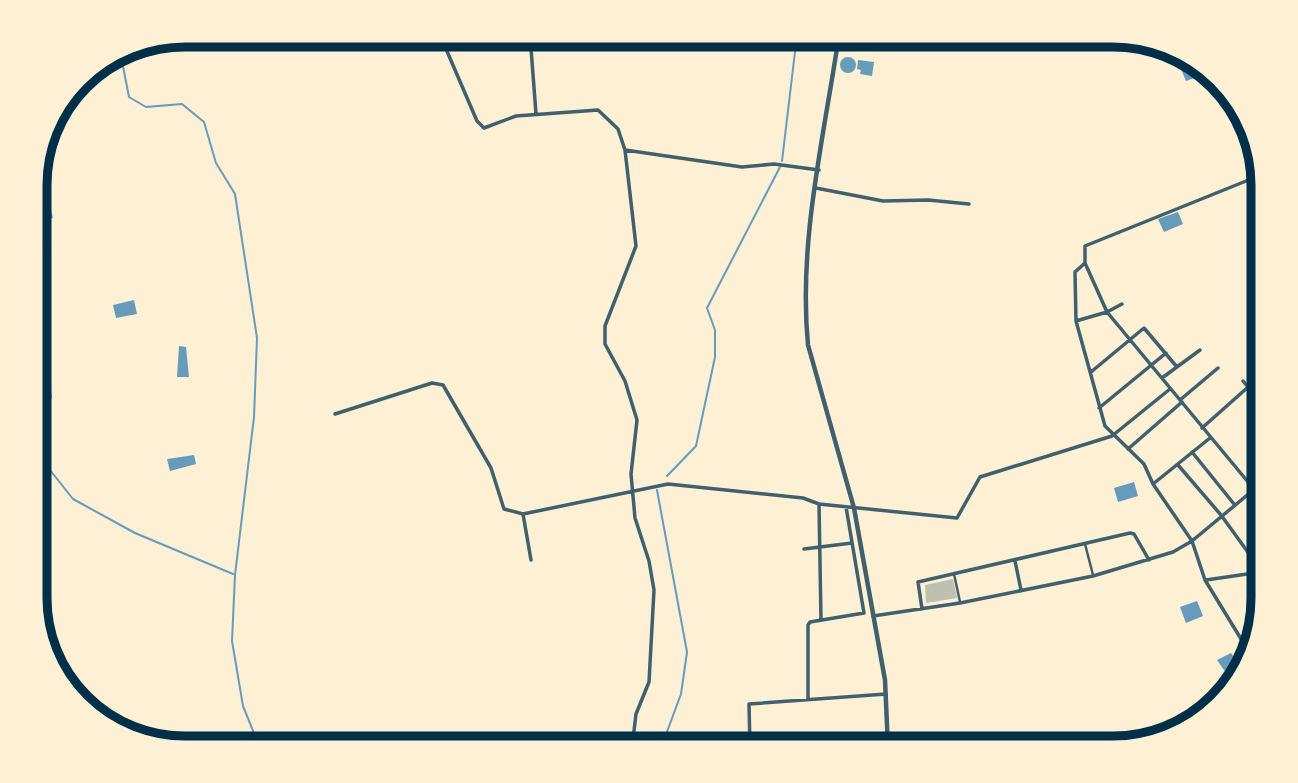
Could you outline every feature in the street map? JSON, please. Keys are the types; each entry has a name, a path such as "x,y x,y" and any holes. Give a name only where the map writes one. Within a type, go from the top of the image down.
{"street":[{"path":"445,47 484,128 506,118 602,111 618,129 625,150 636,246 605,326 605,344 625,381 637,420 631,474 635,492 635,518 649,561 654,590 649,682 636,714 633,736"},
{"path":"531,47 536,114"},
{"path":"837,47 806,255 808,345 854,508 887,694 888,735"},
{"path":"1232,116 1242,136"},
{"path":"625,150 742,167 774,164 820,170"},
{"path":"1250,179 1086,246 1085,263 1107,312 1250,484"},
{"path":"816,188 883,201 928,200 969,204"},
{"path":"1085,263 1075,272 1076,321 1099,408 1112,436 1144,464 1153,484 1192,541 1205,580 1243,642"},
{"path":"1076,321 1107,312 1122,304"},
{"path":"1090,373 1144,328 1177,367"},
{"path":"1162,378 1200,350"},
{"path":"1099,408 1166,353"},
{"path":"1128,449 1218,368"},
{"path":"1243,381 1250,391"},
{"path":"335,414 432,383 443,385 491,468 504,509 523,514 635,492 644,487 673,484 803,498 819,504 957,518 980,477 1112,436 1170,389"},
{"path":"1202,428 1247,388"},
{"path":"1153,484 1210,438"},
{"path":"1192,452 1234,505"},
{"path":"1178,465 1221,515 1250,555"},
{"path":"873,616 1021,591 1093,576 1149,560 1192,541 1250,492"},
{"path":"819,504 821,620"},
{"path":"808,699 808,625 821,620 864,613 846,507"},
{"path":"523,514 531,560"},
{"path":"922,609 918,582 1085,544 1134,534 1149,560"},
{"path":"804,549 852,543"},
{"path":"1085,544 1093,576"},
{"path":"1015,561 1021,591"},
{"path":"954,574 960,603"},
{"path":"1205,580 1250,574"},
{"path":"750,735 749,704 887,694"}],"water":[{"path":"845,57 851,57 856,65 854,71 845,73 840,68 840,62"},
{"path":"858,60 874,62 872,76 860,74 861,70 857,69"},
{"path":"1184,68 1198,77 1186,81 1181,69"},
{"path":"47,197 53,218 47,219"},
{"path":"1178,212 1183,224 1164,232 1158,219"},
{"path":"134,300 137,314 116,318 113,305"},
{"path":"179,346 186,347 189,377 177,377"},
{"path":"194,455 196,464 170,471 167,459"},
{"path":"1134,482 1138,496 1118,502 1114,488"},
{"path":"1197,601 1203,616 1186,623 1180,607"},
{"path":"1231,653 1236,660 1226,673 1217,660"}],"building":[{"path":"953,579 957,598 926,603 925,585"}],"waterway":[{"path":"782,161 796,47"},
{"path":"122,63 129,97 146,107 182,104 204,122 216,163 235,194 257,338 254,417 235,575 232,641 243,706 255,736"},
{"path":"667,476 696,446 715,357 715,330 707,308 780,167"},
{"path":"47,376 51,397 47,411"},
{"path":"47,458 50,470 73,499 135,533 233,574"},
{"path":"657,490 687,652 681,694 666,735"}]}
